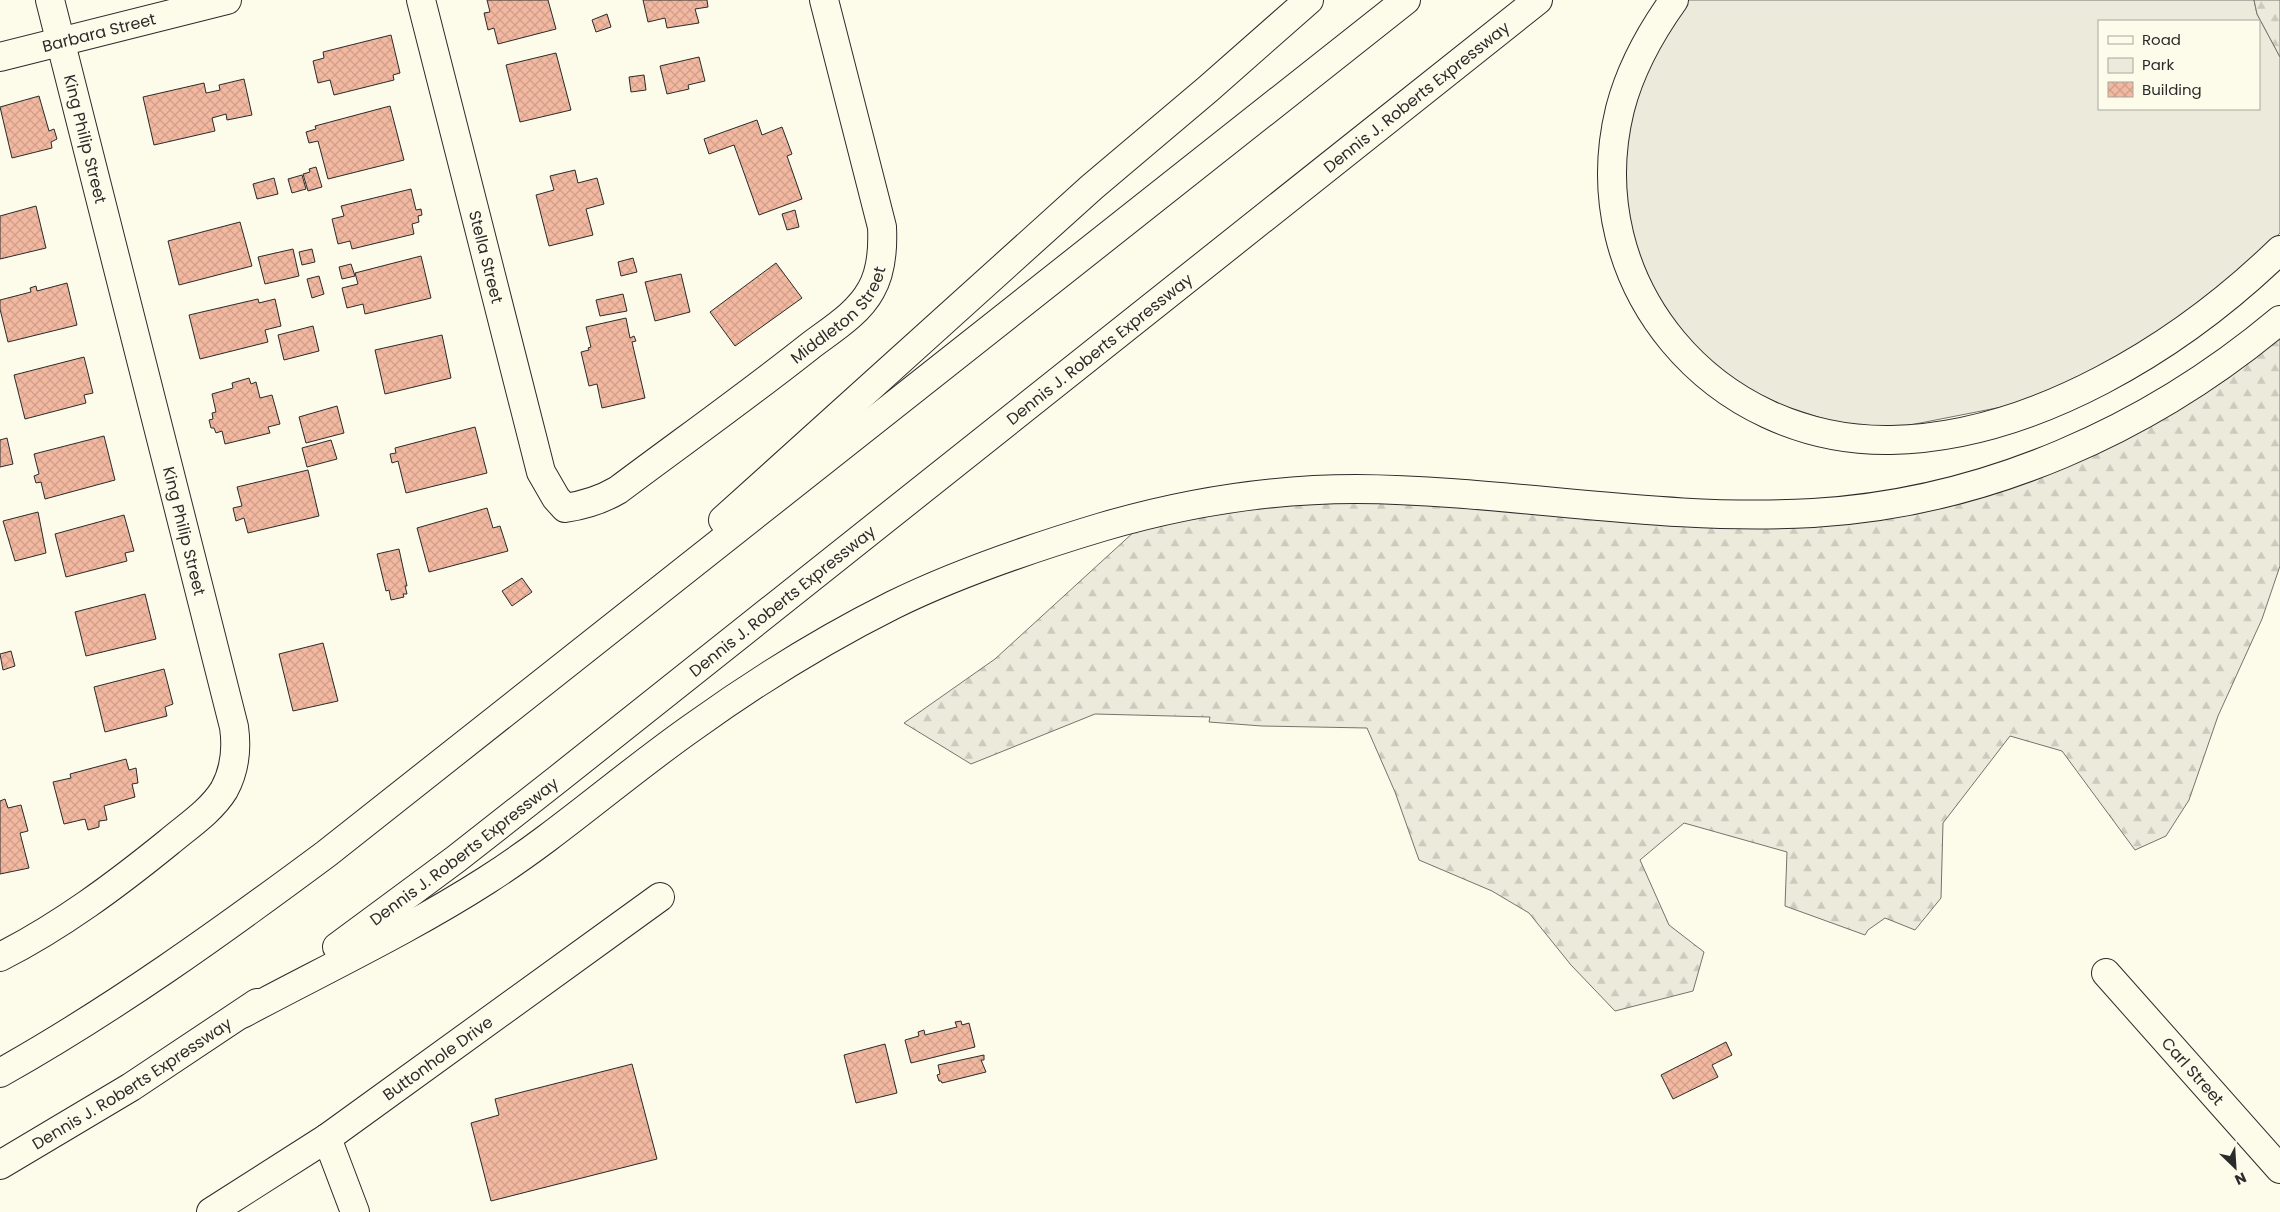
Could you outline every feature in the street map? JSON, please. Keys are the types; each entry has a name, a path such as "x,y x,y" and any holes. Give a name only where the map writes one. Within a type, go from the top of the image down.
{"main road":[{"name":"King Philip Street","path":"0,957 66,920 114,885 202,815 224,790 235,758 236,740 50,0"},
{"name":"Barbara Street","path":"0,57 227,0"},
{"name":"Stella Street","path":"421,0 541,472 556,498 565,508"},
{"name":"Middleton Street","path":"565,508 602,500 618,490 813,344 851,313 872,289 878,274 881,257 882,227 824,0"},
{"path":"529,694 1092,186 1200,96 1309,0"},
{"path":"0,1073 115,1002 222,931 326,854 1406,0"},
{"name":"Dennis J. Roberts Expressway","path":"0,1165 131,1087 242,1014 351,938 456,859 1538,0"},
{"path":"1674,0 1646,46 1630,78 1620,109 1614,140 1612,172 1614,204 1620,237 1629,268 1644,301 1662,330 1682,354 1706,376 1733,396 1763,412 1808,429 1856,439 1892,440 1926,437 2001,421 2050,403 2097,382 2142,357 2186,328 2230,295 2280,250"},
{"path":"242,1014 421,919 486,881 546,839 688,730 791,661 898,603 959,576 1060,539 1130,519 1207,502 1312,490 1423,492 1722,514 1814,513 1904,501 1962,488 2013,473 2070,452 2112,432 2171,399 2214,371 2280,320"},
{"name":"Buttonhole Drive","path":"210,1212 327,1138 660,897"},
{"name":"Carl Street","path":"2106,973 2280,1169"},
{"path":"327,1138 355,1212"}],"green space":[{"path":"1658,0 2254,0 2257,14 2280,57 2280,233 2236,275 2191,311 2110,364 2017,404 1905,426 1855,429 1745,393 1665,324 1626,252 1607,159"},
{"path":"2254,0 2280,0 2280,57 2257,14"},
{"path":"2280,309 2280,566 2262,619 2218,716 2189,800 2166,836 2135,850 2062,751 2010,736 1943,823 1941,898 1915,930 1885,918 1868,930 1865,935 1785,906 1787,852 1684,823 1640,860 1669,925 1704,952 1693,991 1615,1011 1571,965 1529,913 1492,891 1419,860 1395,792 1367,728 1262,726 1209,722 1210,717 1095,714 971,764 904,723 995,659 1159,509 1334,483 1809,512 2020,466 2165,394"}],"building":[{"path":"487,0 548,0 556,29 498,44 494,28 488,30 484,13 490,12"},
{"path":"643,0 707,0 708,7 695,9 699,23 667,28 665,18 648,22"},
{"path":"607,14 611,27 596,32 592,20"},
{"path":"391,35 400,73 393,75 394,80 334,95 330,80 318,83 313,61 324,58 323,52"},
{"path":"556,53 571,110 520,122 506,65"},
{"path":"699,57 705,81 688,85 689,89 667,94 660,66"},
{"path":"644,75 646,90 631,92 629,77"},
{"path":"244,79 252,115 227,120 226,114 212,118 215,131 154,145 143,97 204,83 206,93 220,90 219,85"},
{"path":"39,96 49,131 54,129 57,139 51,142 52,148 12,158 0,107"},
{"path":"390,106 404,160 328,179 318,141 309,143 306,132 316,129 315,126"},
{"path":"757,120 762,135 782,127 792,154 787,156 802,199 759,215 734,145 709,154 704,139"},
{"path":"316,167 322,187 308,191 303,174 310,172 309,169"},
{"path":"575,170 578,183 597,178 604,204 586,209 593,235 549,246 536,195 554,190 550,176"},
{"path":"302,175 306,189 292,193 288,179"},
{"path":"274,178 278,194 257,199 253,184"},
{"path":"411,189 416,210 421,209 422,215 418,216 419,222 412,224 414,234 352,249 350,241 338,244 332,219 344,216 341,206"},
{"path":"36,206 46,248 0,259 0,216"},
{"path":"795,210 799,227 787,230 782,214"},
{"path":"240,222 252,266 179,285 168,241"},
{"path":"293,249 299,276 265,284 258,257"},
{"path":"312,249 315,262 302,265 299,252"},
{"path":"421,256 431,298 365,314 363,304 347,308 342,288 358,284 355,273"},
{"path":"633,258 637,272 621,276 618,262"},
{"path":"776,263 802,298 735,346 710,312"},
{"path":"351,264 355,276 342,279 339,267"},
{"path":"681,274 690,312 655,321 645,282"},
{"path":"319,276 324,294 312,298 307,279"},
{"path":"67,283 77,325 8,342 0,309 0,300 31,292 30,288 36,286 37,291"},
{"path":"623,294 627,311 600,316 596,300"},
{"path":"258,299 259,303 275,299 281,326 265,330 268,342 200,359 189,315"},
{"path":"626,318 630,338 634,336 636,341 632,342 645,398 602,408 597,384 589,386 581,352 589,350 588,348 591,347 586,327"},
{"path":"313,326 319,351 284,360 278,335"},
{"path":"442,335 451,378 385,394 375,350"},
{"path":"84,357 93,393 84,395 86,403 25,419 14,375"},
{"path":"249,378 251,384 256,382 260,398 272,395 280,424 268,427 270,433 225,444 222,431 216,433 214,428 211,428 209,420 213,419 212,413 216,412 212,394 233,388 232,383"},
{"path":"337,406 344,433 306,443 299,417"},
{"path":"475,427 487,473 406,493 398,461 392,463 390,454 396,453 395,448"},
{"path":"104,436 115,480 45,499 41,482 36,483 34,476 39,474 34,454"},
{"path":"7,438 13,464 0,467 0,440"},
{"path":"331,440 337,459 307,467 302,448"},
{"path":"308,470 319,516 248,533 244,518 236,521 233,508 242,506 237,487"},
{"path":"487,508 493,528 500,526 508,551 429,572 417,528"},
{"path":"38,512 46,553 15,561 3,521"},
{"path":"124,515 134,551 125,553 127,561 66,577 55,534"},
{"path":"399,549 407,594 403,594 404,597 391,600 389,590 386,591 377,554"},
{"path":"522,578 532,592 512,606 502,591"},
{"path":"145,594 156,639 86,656 75,612"},
{"path":"323,643 338,701 293,711 279,654"},
{"path":"11,651 15,666 3,670 0,654"},
{"path":"164,669 173,704 165,707 167,716 105,732 94,687"},
{"path":"126,759 129,770 136,768 138,783 132,784 135,797 104,806 107,820 99,821 99,827 88,830 85,819 64,824 53,782 71,778 70,774"},
{"path":"5,799 8,808 21,805 28,831 20,833 29,868 0,874 0,801"},
{"path":"961,1021 962,1025 969,1023 975,1047 911,1063 905,1040 919,1036 918,1032 924,1030 925,1035 957,1027 955,1022"},
{"path":"1726,1042 1732,1055 1712,1065 1718,1077 1673,1099 1661,1075"},
{"path":"885,1044 897,1093 856,1103 844,1055"},
{"path":"984,1055 984,1060 981,1060 986,1072 942,1083 939,1081 937,1075 940,1074 938,1065"},
{"path":"632,1064 657,1159 491,1201 471,1123 499,1115 495,1099"}]}
